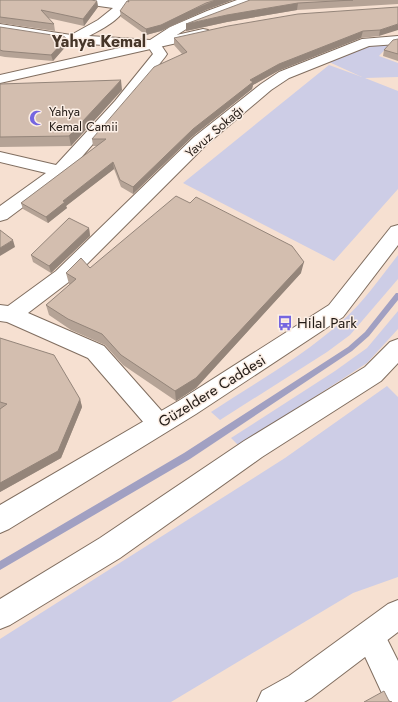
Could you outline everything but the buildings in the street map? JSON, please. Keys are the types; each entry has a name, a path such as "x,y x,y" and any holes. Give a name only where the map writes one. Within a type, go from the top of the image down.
{"street":[{"path":"73,39 103,23 116,12 122,2 85,0"},
{"path":"0,28 73,39 153,44 167,33 206,15 249,0"},
{"path":"0,79 213,30"},
{"name":"Yavuz Sokağı","path":"6,314 63,276 112,226 200,142 284,75 367,42 398,40"},
{"path":"0,215 60,171 120,104 160,54 153,44"},
{"path":"0,157 60,171"},
{"name":"Güzeldere Caddesi","path":"0,520 160,424 336,311 398,232"},
{"path":"6,314 96,352 160,424"},
{"path":"0,615 110,548 243,456 373,374 398,348"},
{"path":"273,702 300,687 398,614"},
{"path":"370,635 398,694"}],"shaded area":[{"path":"391,43 379,56 398,63 398,77 365,78 398,91 398,189 334,261 183,183 329,65 362,77 329,62 344,55 374,45"},
{"path":"398,255 398,279 350,335 327,352 220,420 211,412 278,369 326,335 357,307"},
{"path":"398,311 398,329 367,363 239,446 231,438 335,371 367,348"},
{"path":"387,386 398,397 398,577 353,593 171,702 0,702 0,639 285,458"}],"waterway":[{"path":"0,566 187,456 350,349 367,334 398,295"}],"place":[{"name":"Yahya Kemal Camii","path":"37,118"},
{"name":"Hilal Park","path":"285,323"}],"district":[{"name":"Yahya Kemal","path":"99,41"}]}
